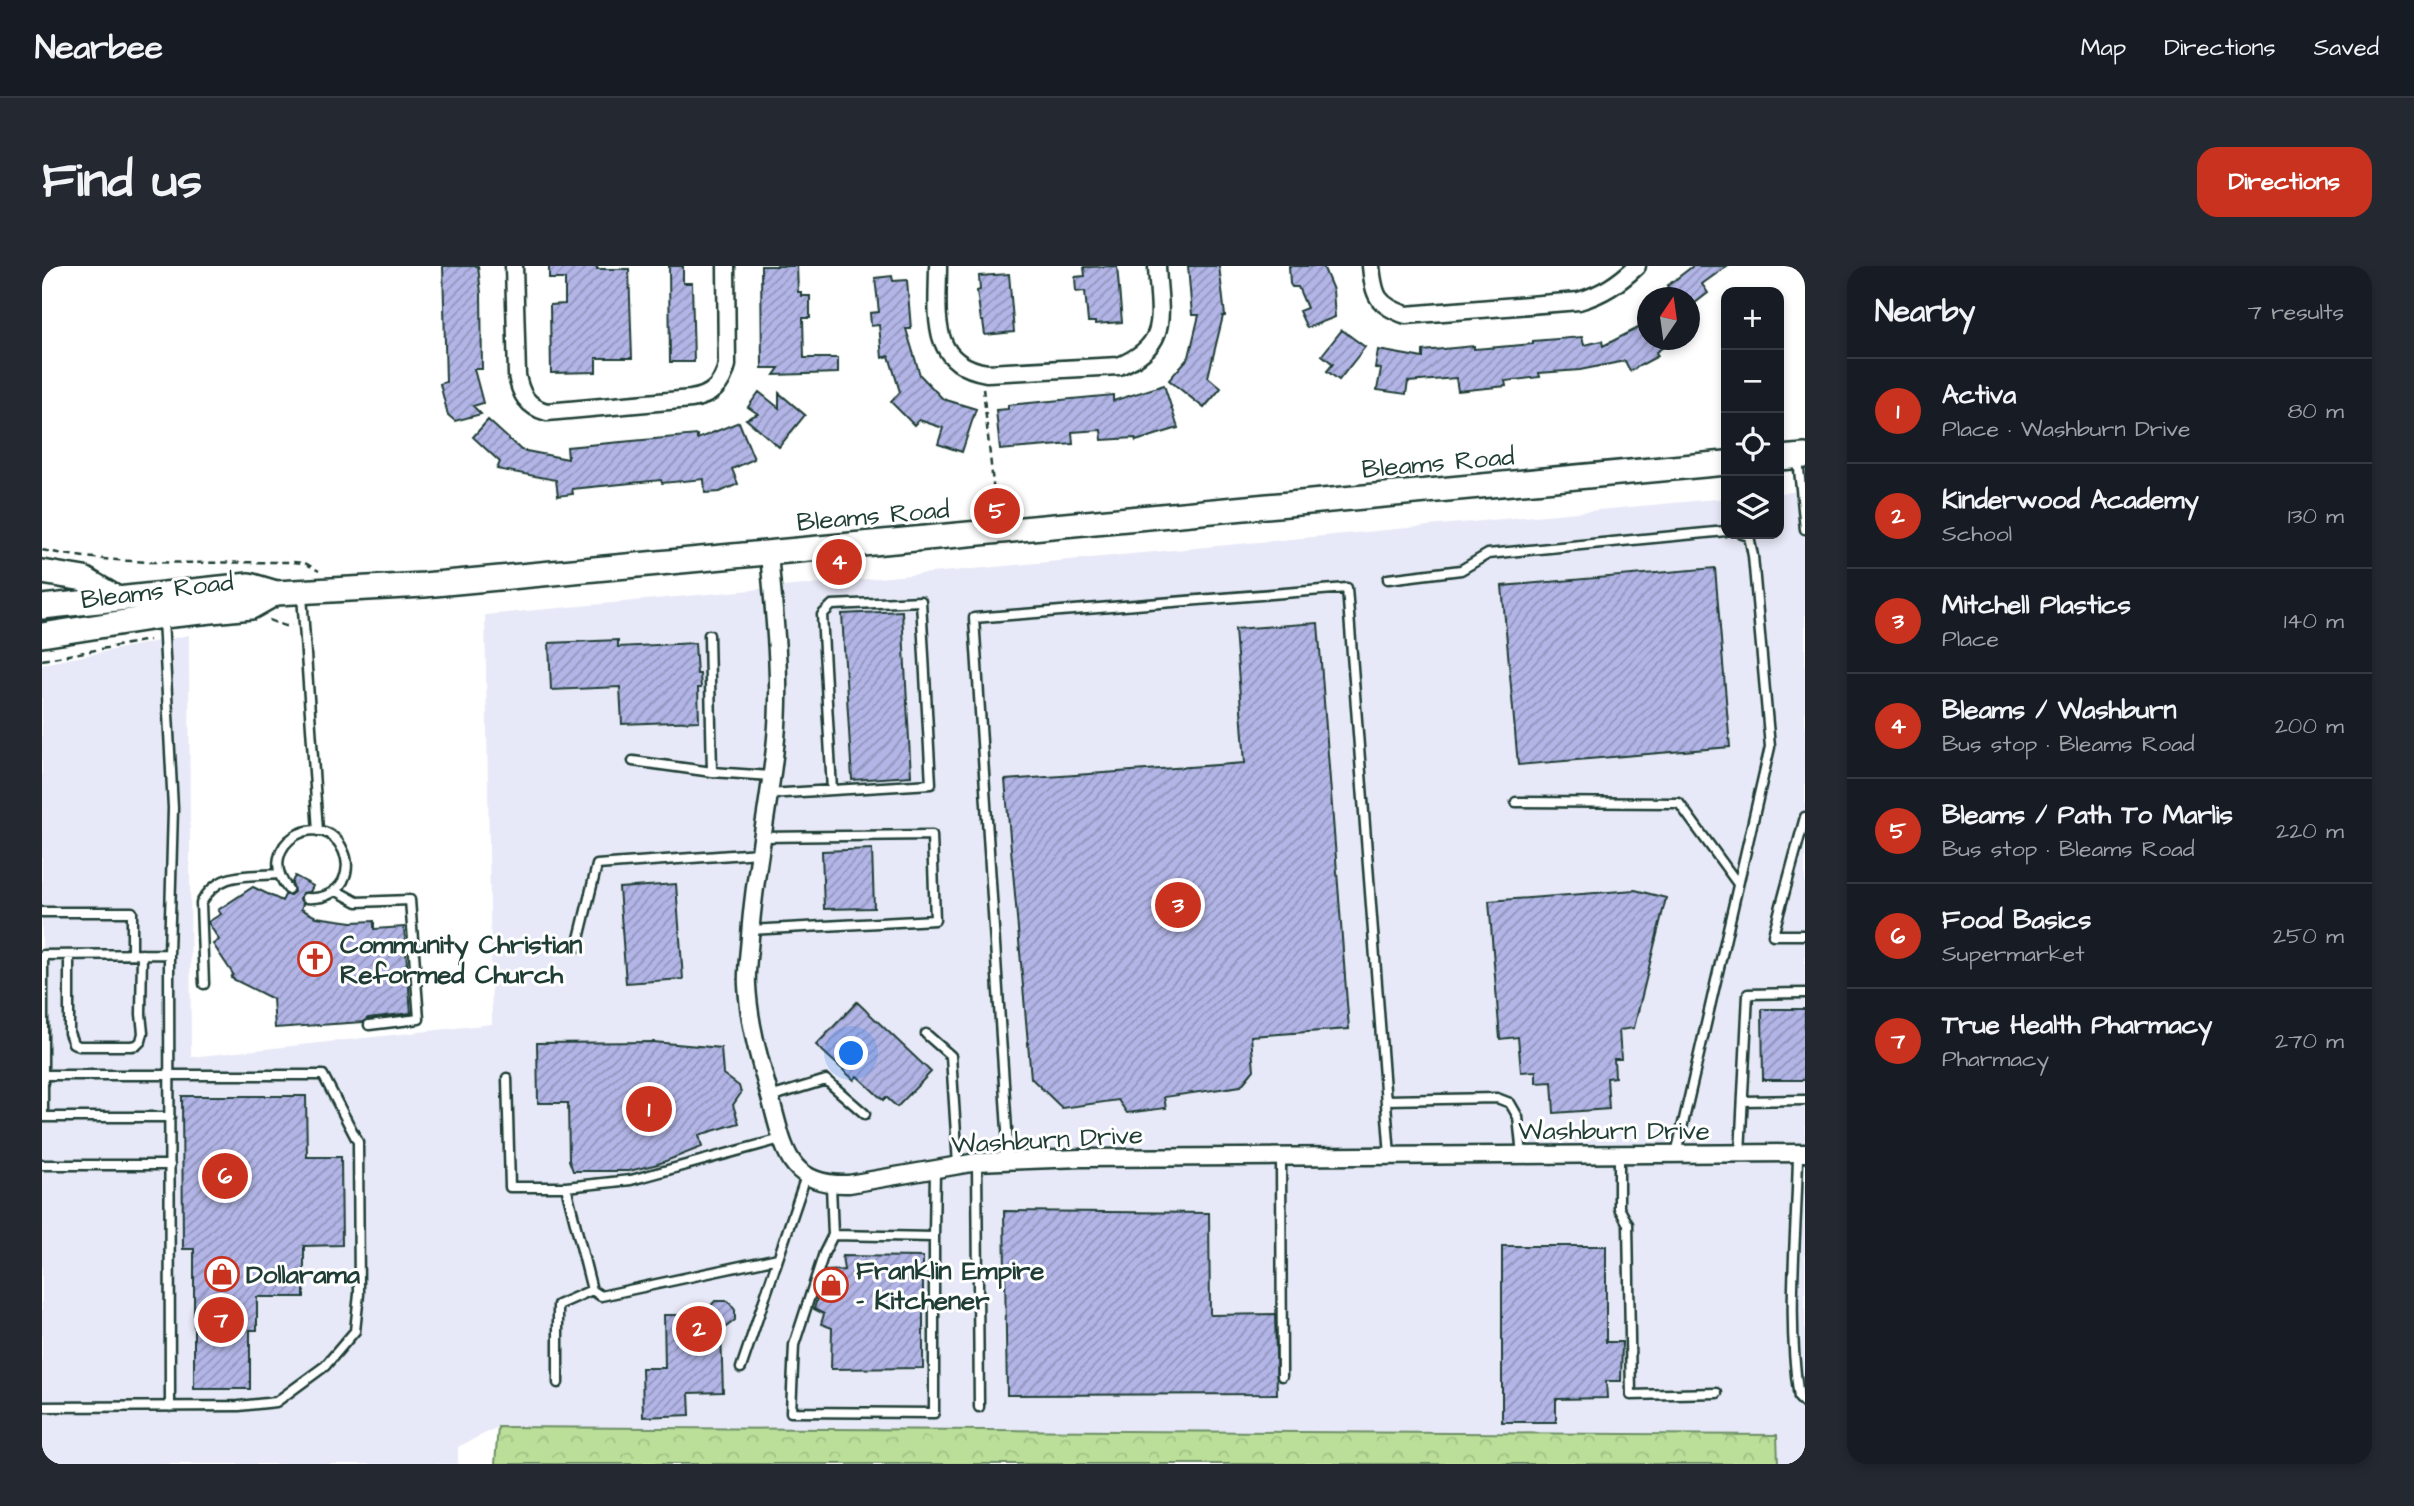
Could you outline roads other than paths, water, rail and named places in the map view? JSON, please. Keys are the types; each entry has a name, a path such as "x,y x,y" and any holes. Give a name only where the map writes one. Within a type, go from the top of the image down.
{"main road":[{"name":"Bleams Road","path":"42,607 248,585 276,593 424,585 1721,463"},
{"path":"42,572 84,579 116,598"},
{"name":"Bleams Road","path":"42,635 163,616 251,607 276,593"}],"street":[{"path":"514,266 519,389 531,405 547,412 691,399 705,397 714,390 724,379 727,365 726,266"},
{"path":"938,266 940,339 955,362 969,370 987,373 1119,366 1137,359 1150,348 1157,337 1160,322 1157,266"},
{"path":"1371,266 1377,296 1387,309 1406,315 1579,300 1598,295 1619,283 1637,266"},
{"path":"769,553 780,681 776,739 752,894 747,983 754,1040 781,1139 796,1168 806,1176"},
{"name":"Washburn Drive","path":"806,1176 831,1185 849,1184 977,1162 1009,1161 1801,1153"}],"lane":[{"path":"1794,457 1805,526"},
{"path":"1388,579 1461,570 1488,554 1721,531"},
{"path":"1676,1154 1770,747 1750,539"},
{"path":"1009,1161 974,618 1347,588 1390,1156"},
{"path":"302,592 318,831"},
{"path":"768,794 832,790 931,783 921,601 832,605 822,615 832,790"},
{"path":"163,616 173,808 169,954 170,1407"},
{"path":"709,635 712,772"},
{"path":"633,761 712,772 771,776"},
{"path":"1516,802 1679,803 1738,884"},
{"path":"1805,817 1773,935 1805,935"},
{"path":"288,889 279,874 279,857 287,842 302,832 318,831 335,838 345,853 344,879 335,890 324,897 306,898"},
{"path":"577,947 597,865 760,845 932,835 935,920 750,930"},
{"path":"204,984 201,903 207,892 224,878 279,874"},
{"path":"335,890 357,902 410,900 419,1019 369,1025"},
{"path":"42,912 132,912 132,954"},
{"path":"169,954 43,954 43,1117 170,1117"},
{"path":"69,955 69,1033 73,1043 79,1046 131,1046 141,1041 143,1033 142,954"},
{"path":"1740,1154 1748,994 1805,993"},
{"path":"926,1034 951,1056 958,1165"},
{"path":"42,1407 239,1406 276,1402 325,1366 355,1331 359,1266 358,1142 323,1075 43,1075"},
{"path":"507,1078 510,1186 566,1187 631,1181 781,1139"},
{"path":"770,1097 826,1080 865,1114"},
{"path":"1386,1100 1497,1098 1510,1102 1518,1117 1522,1155"},
{"path":"1743,1101 1805,1100"},
{"path":"1801,1153 1793,1255 1792,1338 1799,1398 1805,1404"},
{"path":"1619,1155 1619,1208 1628,1224 1631,1395 1717,1393"},
{"path":"1281,1157 1282,1376"},
{"path":"977,1162 979,1407"},
{"path":"42,1165 170,1165"},
{"path":"831,1185 833,1235 824,1252 793,1345 791,1412 934,1413 935,1169"},
{"path":"741,1368 806,1176"},
{"path":"566,1187 592,1290 601,1296 778,1258"},
{"path":"833,1235 934,1237"},
{"path":"558,1382 558,1305 592,1290"}],"place":[{"name":"Bleams / Path To Marlis","path":"997,511"},
{"name":"Bleams / Washburn","path":"839,562"},
{"name":"Mitchell Plastics","path":"1178,905"},
{"name":"Community Christian Reformed Church","path":"315,959"},
{"name":"Activa","path":"649,1109"},
{"name":"Food Basics","path":"225,1176"},
{"name":"Dollarama","path":"222,1274"},
{"name":"Franklin Empire - Kitchener","path":"831,1285"},
{"name":"True Health Pharmacy","path":"221,1320"},
{"name":"Kinderwood Academy","path":"699,1329"}]}
